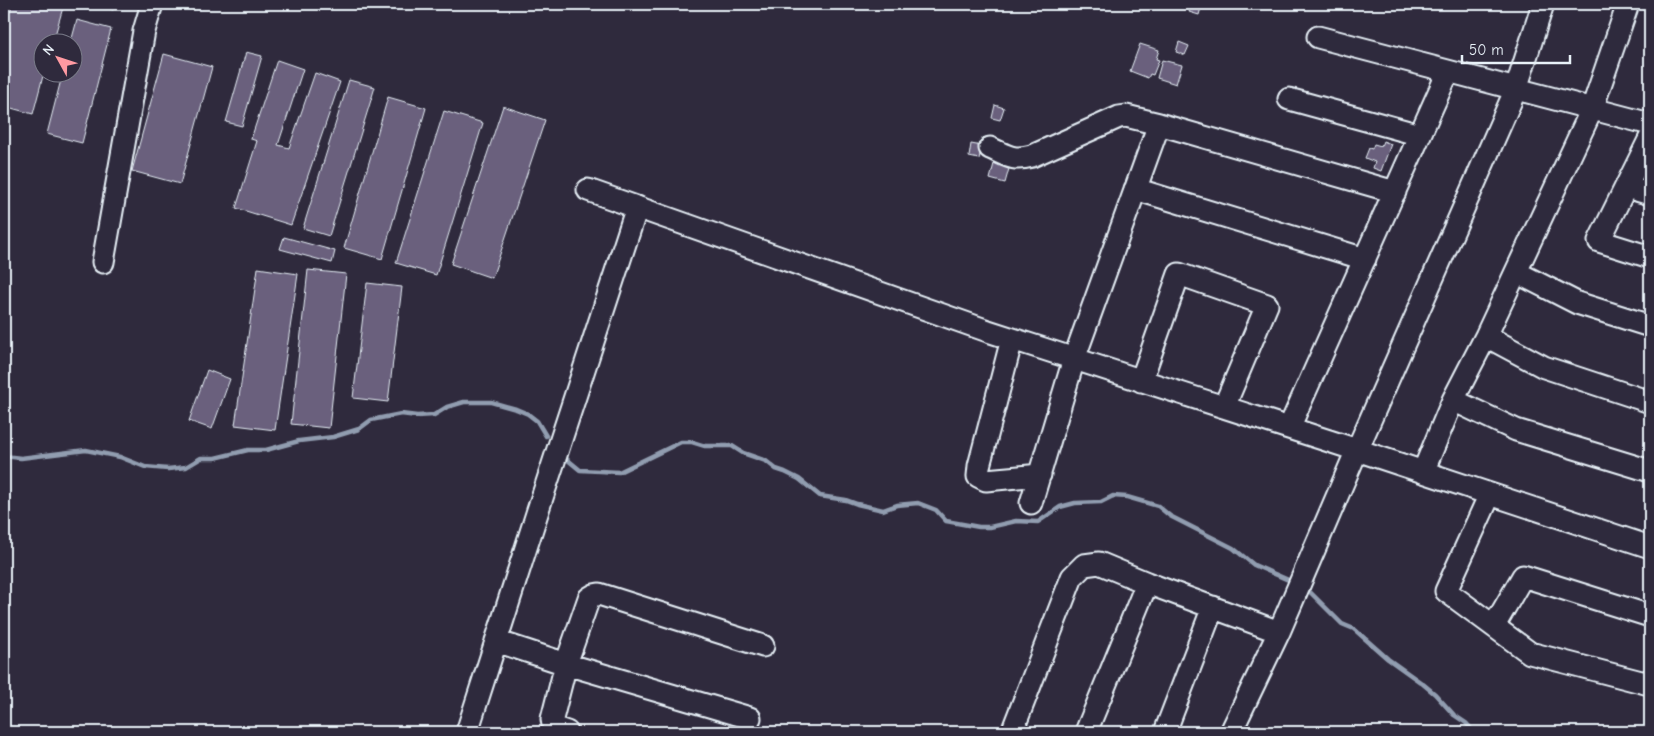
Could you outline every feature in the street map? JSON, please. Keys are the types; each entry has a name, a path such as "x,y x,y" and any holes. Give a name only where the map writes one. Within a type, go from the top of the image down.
{"street":[{"path":"102,262 144,31 152,4"},
{"path":"1231,732 1280,632 1357,450 1516,90 1543,4"},
{"path":"1423,472 1453,400 1486,336 1592,109 1628,4"},
{"path":"1318,37 1650,124"},
{"path":"1289,428 1448,72"},
{"path":"1289,99 1420,135"},
{"path":"990,148 1020,159 1032,156 1119,117 1126,116 1395,192"},
{"path":"1032,503 1074,359 1159,124"},
{"path":"1650,138 1599,241 1650,257"},
{"path":"1626,188 1650,194"},
{"path":"1135,189 1365,258"},
{"path":"588,190 1012,339 1650,547"},
{"path":"467,732 637,207"},
{"path":"1516,272 1577,303 1650,326"},
{"path":"1141,381 1179,274 1267,304 1224,407"},
{"path":"1486,336 1544,367 1650,402"},
{"path":"1012,339 978,476 986,480 1040,474"},
{"path":"1453,400 1516,430 1650,471"},
{"path":"1490,494 1446,591 1530,653 1649,684 1650,680"},
{"path":"1012,732 1072,577 1084,565 1099,563 1147,583 1280,632"},
{"path":"1494,626 1523,576 1650,616"},
{"path":"1086,732 1147,583"},
{"path":"567,732 558,730 553,725 552,719 566,664 589,598 594,595 599,594 763,646"},
{"path":"1165,732 1214,607"},
{"path":"496,641 566,664 750,718"}],"building":[{"path":"12,4 64,4 56,32 32,32 32,82 41,82 33,114 4,106 4,34"},
{"path":"97,4 116,4 113,10"},
{"path":"1192,4 1202,4 1199,15 1189,12"},
{"path":"77,20 111,29 82,143 47,134 60,82 82,82 82,32 74,32"},
{"path":"1179,42 1189,46 1185,55 1176,52"},
{"path":"1140,44 1159,50 1156,59 1159,60 1153,75 1150,74 1148,78 1130,71"},
{"path":"246,52 262,56 242,126 226,122"},
{"path":"164,54 212,67 180,184 132,171"},
{"path":"277,60 303,69 278,145 289,148 315,73 340,82 291,225 236,208 257,141 251,139"},
{"path":"1162,60 1182,65 1176,84 1157,78"},
{"path":"349,80 375,87 329,236 303,228"},
{"path":"388,97 426,108 382,259 344,248"},
{"path":"995,105 1004,108 1000,120 992,118"},
{"path":"503,106 545,120 492,278 451,264"},
{"path":"444,111 483,123 436,275 396,263"},
{"path":"1383,141 1391,144 1381,171 1373,168 1375,162 1365,158 1369,148 1372,149 1374,144 1381,146"},
{"path":"971,144 982,146 979,159 969,157"},
{"path":"995,160 1010,165 1005,183 990,179"},
{"path":"284,237 335,251 332,263 280,249"},
{"path":"258,268 298,274 275,430 235,425"},
{"path":"308,270 346,274 329,428 291,424"},
{"path":"367,283 402,287 388,402 353,398"},
{"path":"207,370 230,379 212,429 189,421"}],"waterway":[{"path":"4,456 21,458 86,450 120,457 145,467 168,469 186,467 201,458 215,458 248,450 266,450 299,441 333,437 359,429 371,420 401,414 417,416 434,415 447,407 464,402 491,402 516,409 528,414 537,421 546,436"},
{"path":"563,456 580,470 619,472 681,442 692,442 705,446 732,446 743,453 766,461 776,469 799,479 820,496 846,500 883,510 897,505 918,503 936,510 946,521 979,527 990,527 1016,521 1038,522 1060,507 1075,503 1101,502 1113,496 1127,497 1158,506 1170,516 1233,548 1254,565 1293,582"},
{"path":"1305,587 1342,624 1354,629 1388,659 1423,684 1474,732"}]}
